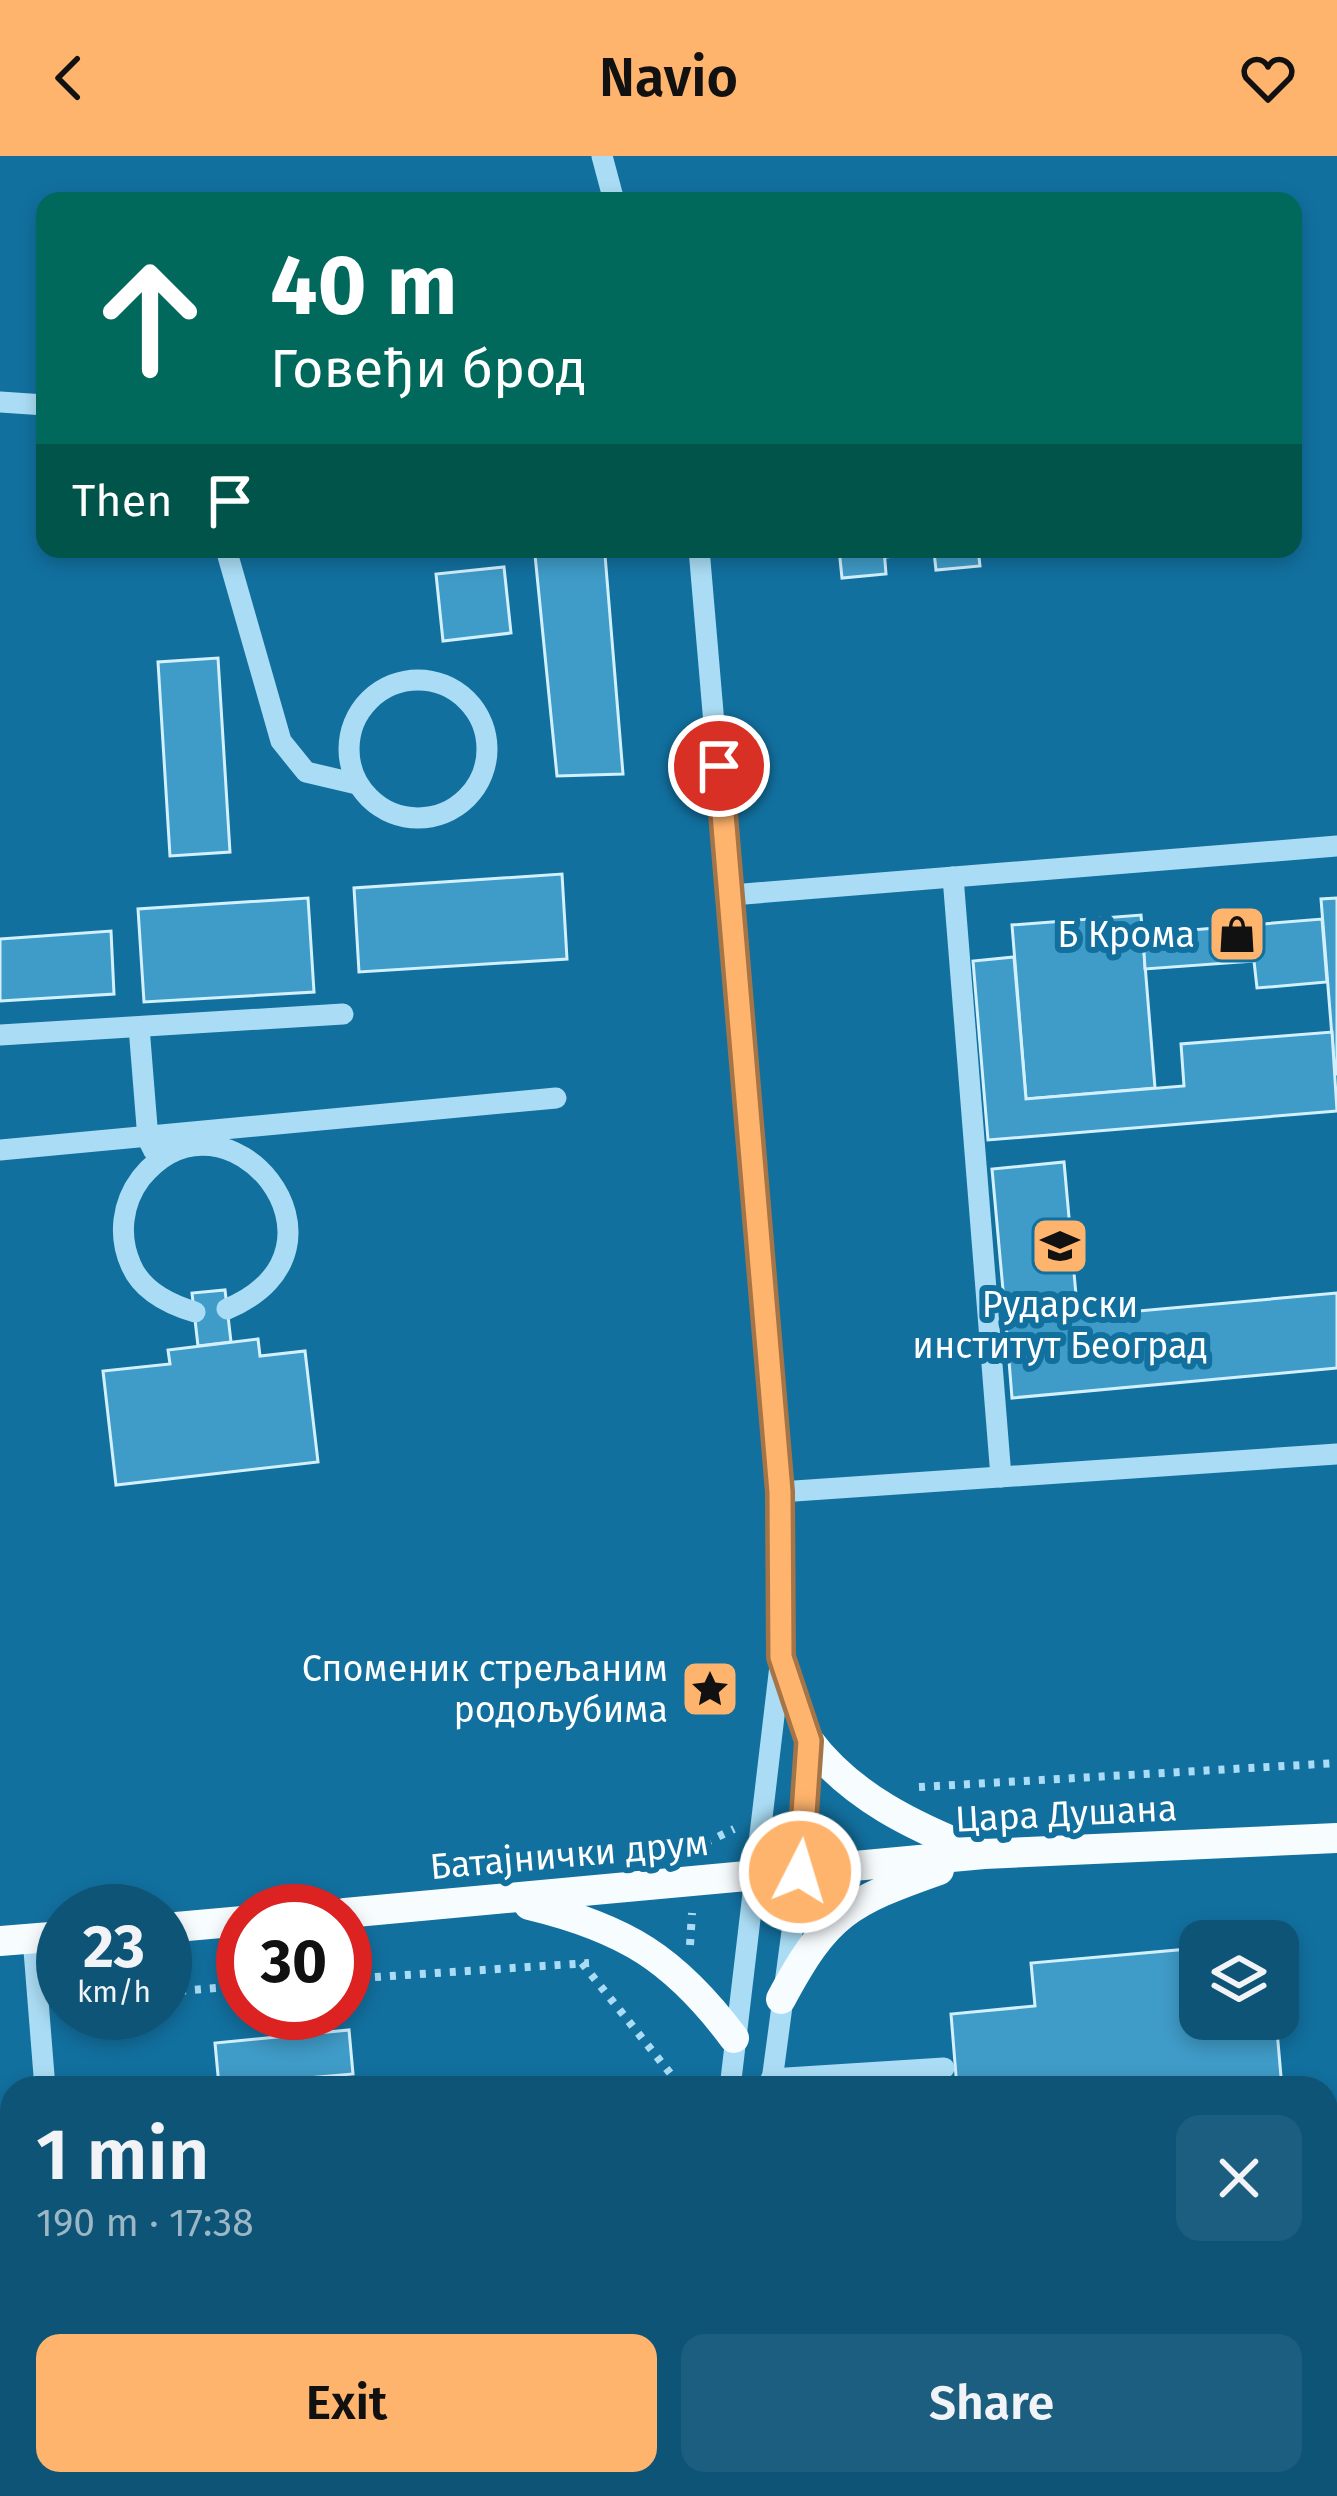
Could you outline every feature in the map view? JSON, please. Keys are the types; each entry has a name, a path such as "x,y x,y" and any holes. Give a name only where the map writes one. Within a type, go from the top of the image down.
{"main road":[{"path":"809,1741 858,1791 920,1828 984,1854"},
{"name":"Цара Душана","path":"800,1872 984,1854 1337,1838"},
{"path":"781,1999 821,1932 842,1911 868,1895 984,1854"},
{"name":"Батајнички друм","path":"372,1911 800,1872"},
{"path":"512,1900 562,1912 636,1943 674,1966 734,2038"},
{"path":"0,1941 36,1938"}],"street":[{"path":"602,156 612,192"},
{"path":"0,402 36,404"},
{"path":"229,558 280,741 306,772 357,784 392,814 416,819 439,815 476,787 486,765 481,719 447,686 424,680 383,689 366,703 349,742 357,784"},
{"path":"700,558 780,1492 781,1657 731,2076"},
{"path":"731,896 1337,845"},
{"path":"953,877 1001,1477"},
{"path":"0,1035 344,1014"},
{"path":"139,1027 148,1139 159,1162"},
{"path":"0,1150 556,1098"},
{"path":"194,1312 148,1290 132,1268 124,1242 124,1214 133,1188 159,1162 201,1146 228,1149 252,1160 272,1179 284,1203 289,1230 284,1257 251,1299 227,1309"},
{"path":"780,1492 1337,1454"},
{"path":"772,2076 800,1872 809,1741 781,1657"},
{"path":"45,2076 46,2040"},
{"path":"852,2076 944,2068"}],"path":[{"path":"858,1791 1337,1763"},
{"path":"372,1977 581,1962 672,2076"}],"building":[{"path":"535,558 605,558 623,774 557,776"},
{"path":"840,558 885,558 886,574 842,578"},
{"path":"935,558 979,558 980,566 936,570"},
{"path":"504,567 511,633 443,641 436,574"},
{"path":"218,658 230,852 170,856 158,662"},
{"path":"562,874 567,959 359,972 354,888"},
{"path":"308,898 314,992 144,1002 138,909"},
{"path":"1337,898 1337,1074 1335,1074 1321,899"},
{"path":"1141,915 1155,1088 1026,1099 1012,925"},
{"path":"1322,919 1327,982 1257,988 1254,961 1145,969 1143,934"},
{"path":"111,931 114,994 0,1001 0,939"},
{"path":"1014,957 1026,1099 1184,1086 1181,1044 1332,1032 1337,1111 988,1140 973,961"},
{"path":"1064,1162 1078,1317 1006,1323 992,1169"},
{"path":"225,1290 231,1342 198,1346 192,1293"},
{"path":"1337,1293 1337,1368 1012,1398 1006,1323"},
{"path":"258,1339 260,1356 305,1351 318,1462 116,1485 103,1371 170,1364 168,1350"},
{"path":"1179,1950 1179,2040 1278,2040 1281,2076 956,2076 951,2014 1035,2006 1031,1963"},
{"path":"350,2040 353,2074 218,2076 215,2043"}],"place":[{"name":"Б Крома","path":"1237,934"},
{"name":"Рударски институт Београд","path":"1060,1246"},
{"name":"Споменик стрељаним родољубима","path":"710,1689"}],"route":[{"path":"719,766 780,1492 781,1657 809,1741 800,1872"}]}
